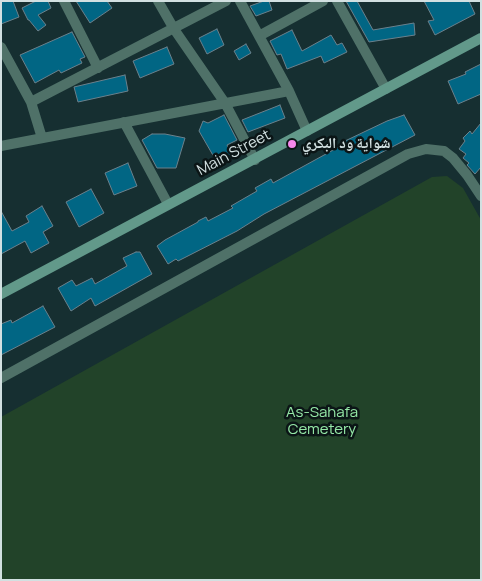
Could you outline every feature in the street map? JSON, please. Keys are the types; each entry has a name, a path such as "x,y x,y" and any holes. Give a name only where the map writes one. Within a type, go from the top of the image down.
{"street":[{"path":"64,1 98,68"},
{"path":"158,1 174,29 225,103 255,160"},
{"path":"32,102 226,1"},
{"path":"240,1 289,91 307,131"},
{"path":"259,36 323,1"},
{"path":"337,1 386,89"},
{"name":"Main Street","path":"1,294 481,38"},
{"path":"1,47 32,102 42,138"},
{"path":"1,146 289,91"},
{"path":"124,122 168,204"},
{"path":"1,378 408,154 426,149 444,151 453,158 467,175 481,196"}],"green space":[{"name":"As-Sahafa Cemetery","path":"447,176 463,188 481,220 481,580 1,580 1,417 432,177"}],"building":[{"path":"1,1 13,1 19,17 1,24"},
{"path":"36,1 48,1 51,8 38,15 46,25 38,31 28,20 22,8"},
{"path":"76,1 107,1 112,8 90,23"},
{"path":"269,1 272,10 256,16 250,6"},
{"path":"346,1 357,1 373,30 414,23 415,35 369,42"},
{"path":"424,1 469,1 475,14 435,35 428,21 434,20"},
{"path":"217,29 224,45 207,54 199,38"},
{"path":"292,30 302,51 331,35 337,45 342,43 347,52 324,63 321,56 287,69 281,54 277,55 270,41"},
{"path":"72,32 85,57 80,59 82,63 61,73 59,70 35,83 20,55"},
{"path":"246,44 251,53 239,60 234,51"},
{"path":"167,47 174,64 140,78 133,61"},
{"path":"481,64 481,94 458,104 448,81 466,74 465,72"},
{"path":"125,75 128,91 78,102 74,87"},
{"path":"280,105 285,118 248,132 242,120"},
{"path":"224,115 237,140 227,145 233,156 218,164 199,131 203,121 208,123"},
{"path":"404,115 415,135 264,214 237,231 178,261 176,259 168,264 157,246 206,217 208,221 233,208 231,206 257,191 255,188 271,179 273,183 346,143 345,141"},
{"path":"481,123 481,167 475,174 467,165 469,163 463,158 466,154 459,149 465,141 463,138 470,131 472,134"},
{"path":"152,134 165,134 185,138 176,168 157,168 142,140"},
{"path":"128,163 137,186 114,195 105,173"},
{"path":"91,189 104,213 79,227 66,202"},
{"path":"42,206 53,226 43,232 49,243 31,253 25,241 1,254 1,211 12,231 29,222 26,216"},
{"path":"140,252 152,274 95,306 91,298 71,311 58,288 72,280 76,286 92,278 95,284 127,266 123,258"},
{"path":"43,306 55,327 1,355 1,324 11,320 12,323"}],"place":[{"name":"شواية ود البكري","path":"292,144"}]}
